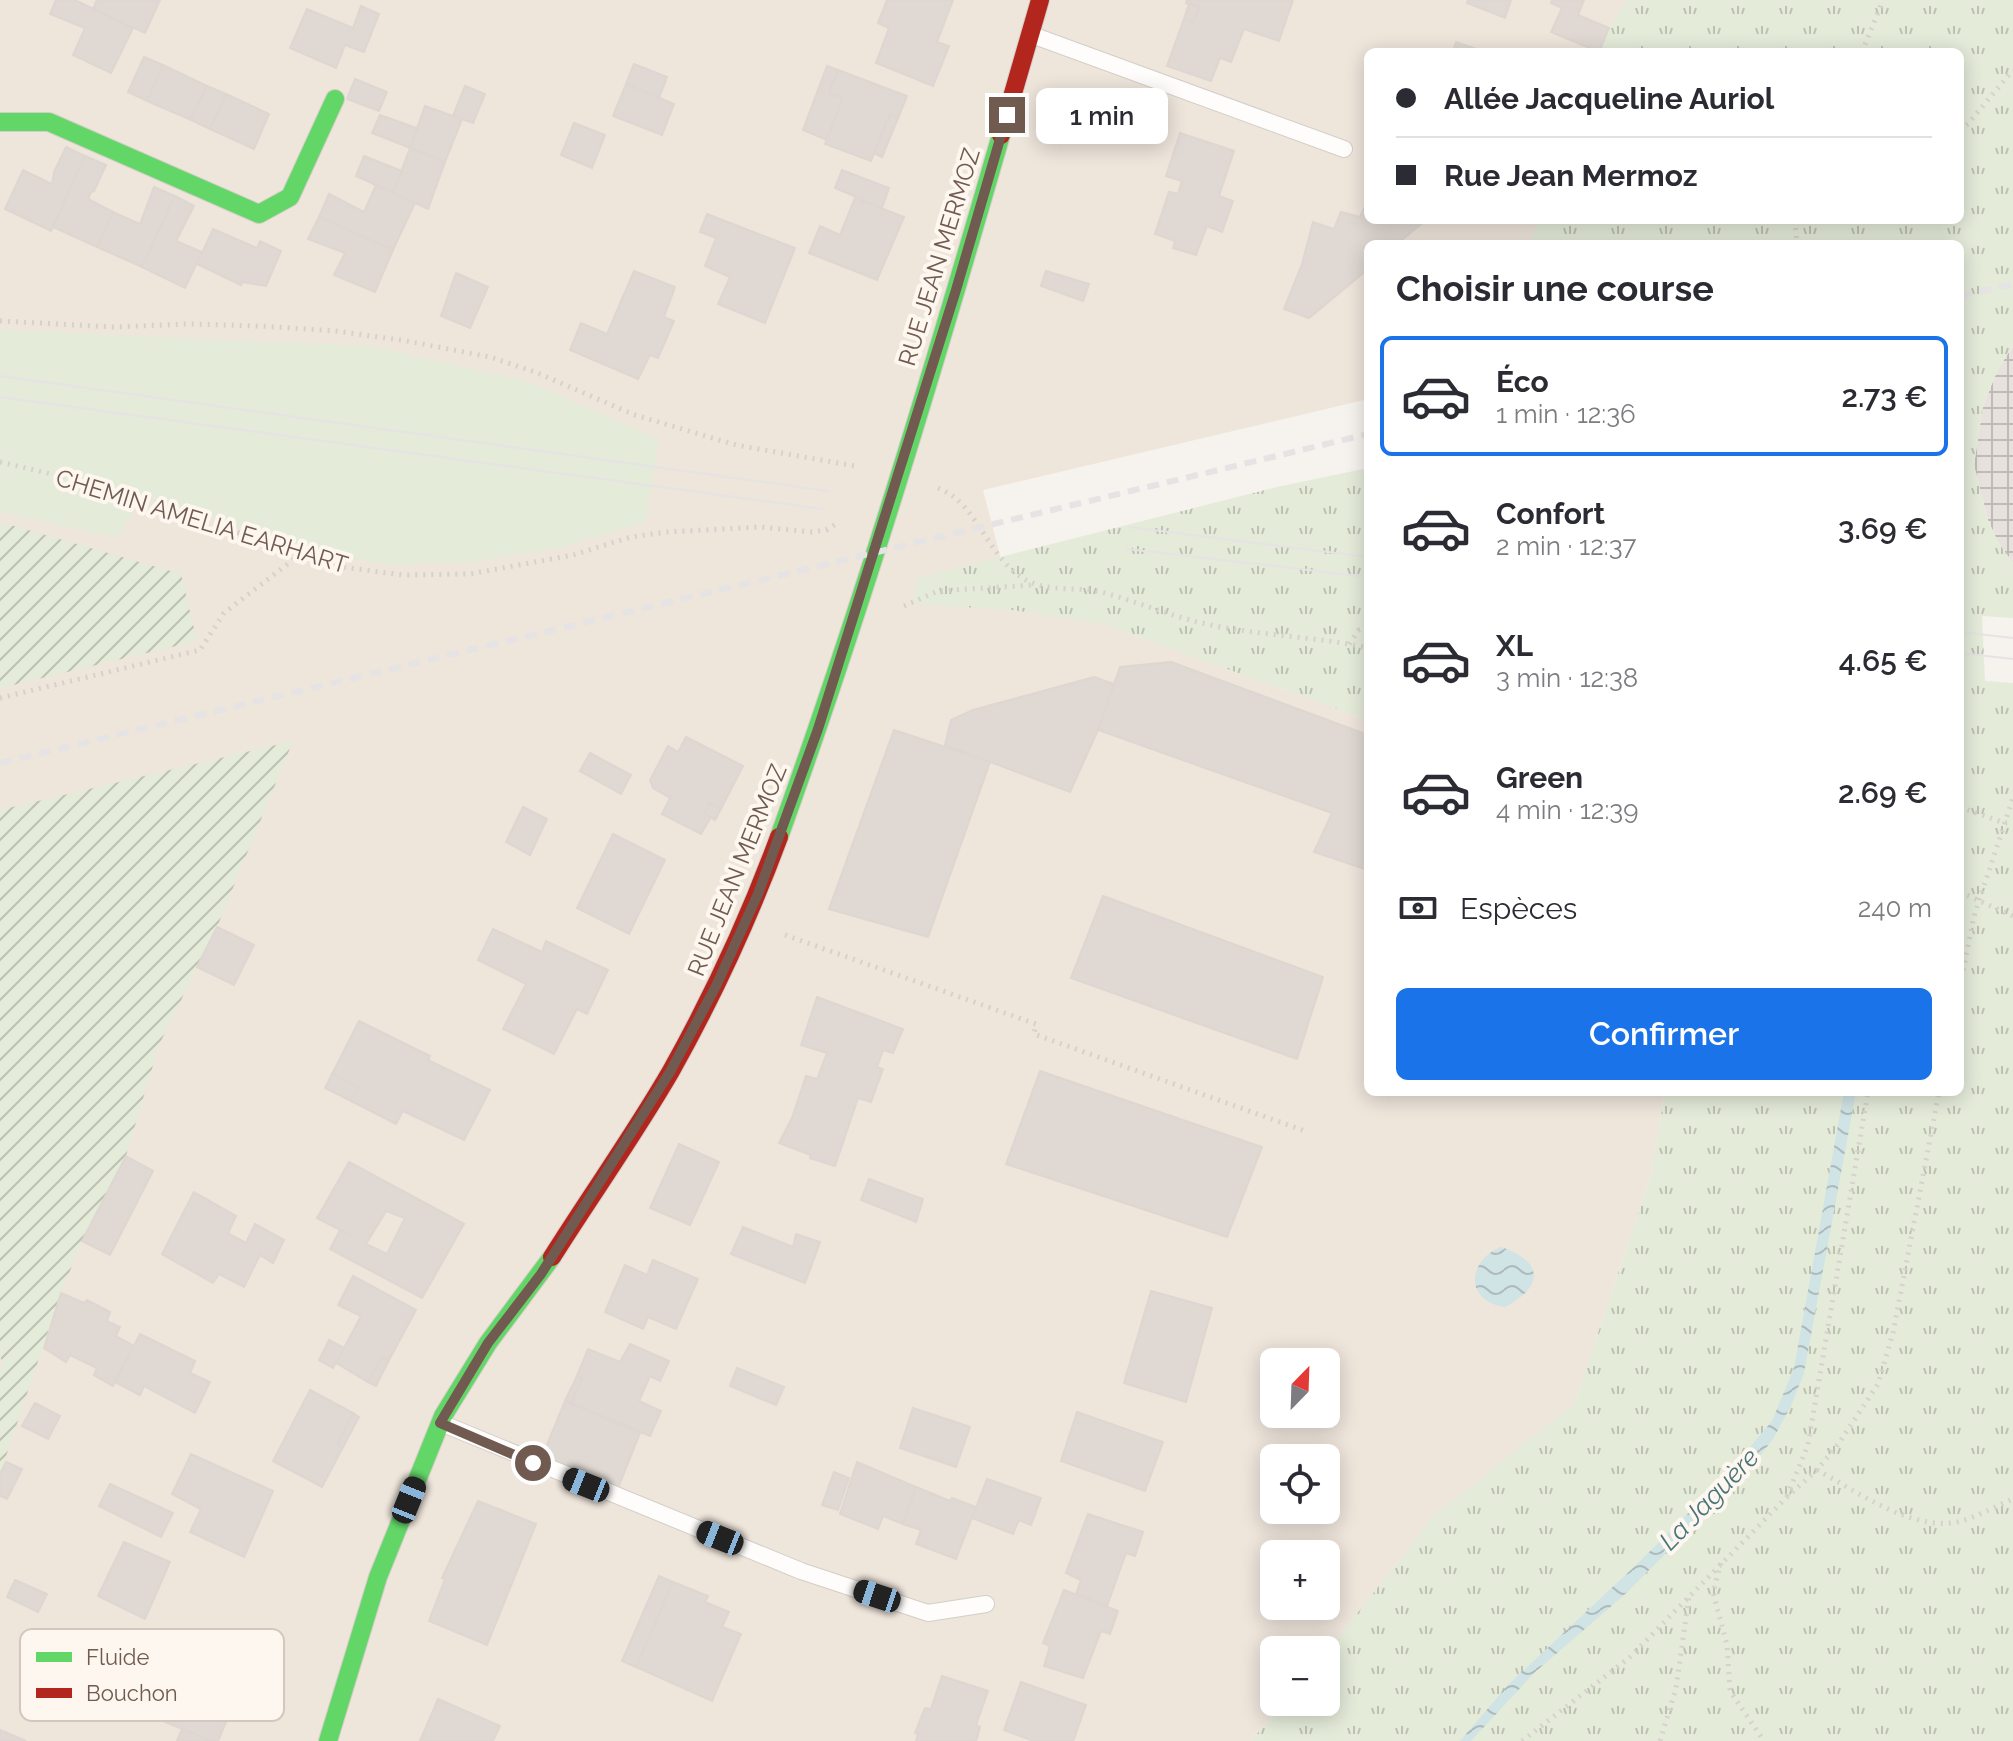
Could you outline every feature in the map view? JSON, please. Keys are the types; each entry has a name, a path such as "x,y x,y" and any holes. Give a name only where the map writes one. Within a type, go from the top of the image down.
{"street":[{"name":"RUE JEAN MERMOZ","path":"328,1741 378,1577 440,1423 488,1343 541,1274 670,1072 746,922 818,729 956,290 1040,0"},
{"path":"0,122 49,122 259,214 290,197 335,99"}],"lane":[{"path":"1030,35 1344,149"},
{"path":"440,1423 801,1571 928,1613 986,1604"}],"path":[{"path":"1864,48 1883,0"},
{"path":"1964,127 2013,70"},
{"path":"0,321 113,327 188,324 260,326 336,331 490,357 535,372 635,415 736,445 897,474 946,491 982,528 1005,564 1016,575 1037,585"},
{"name":"CHEMIN AMELIA EARHART","path":"0,462 90,483 163,505 299,555 342,567 403,575 470,574 573,555 631,537 667,532 760,527 812,532 826,530 842,517"},
{"path":"0,698 200,650 224,613 299,555"},
{"path":"855,608 905,606 938,591 1037,585 1097,591 1205,624 1364,647"},
{"path":"1349,644 1359,630 1364,630"},
{"path":"1964,966 1974,916 2013,798"},
{"path":"1964,808 2004,823 2013,822"},
{"path":"1964,894 2013,916"},
{"path":"746,922 1036,1024 1034,1034 1305,1131"},
{"path":"1787,1497 1808,1445 1867,1096"},
{"path":"1522,1741 1629,1658 1722,1561 1817,1470 1878,1384 1893,1333 1938,1096"},
{"path":"1817,1470 1899,1514 1932,1523 1960,1522 2013,1499"},
{"path":"1722,1561 1713,1592 1727,1645 1730,1691 1764,1741"},
{"path":"1660,1741 1676,1688 1689,1596"}],"shaded area":[{"path":"0,0 1627,0 1601,48 1364,48 1364,224 1538,224 1532,240 1364,240 1364,400 983,490 1014,610 1103,624 1364,719 1364,1096 1664,1096 1650,1179 1574,1404 1434,1516 1339,1636 1260,1636 1260,1716 1272,1716 1251,1741 0,1741"},
{"path":"2013,346 2013,563 1998,542 1988,520 1974,465 1983,406 1998,369"}],"green space":[{"path":"1627,0 2013,0 2013,346 1998,369 1983,406 1974,465 1988,520 1998,542 2013,563 2013,618 1982,616 1985,681 2013,683 2013,1741 1251,1741 1272,1716 1340,1716 1339,1636 1434,1516 1574,1404 1650,1179 1664,1096 1964,1096 1964,240 1531,240 1537,224 1964,224 1964,48 1601,48"},
{"path":"0,330 371,346 528,382 659,439 646,522 561,547 466,563 379,564 299,547 142,495 118,538 0,512"},
{"path":"1364,469 1364,719 1103,624 1013,610 913,604 917,578 1277,487"},
{"path":"0,522 181,574 197,641 0,688"},
{"path":"293,741 217,927 159,1045 126,1156 82,1241 61,1293 0,1474 0,1368 3,1367 0,1354 0,810"}],"water":[{"name":"La Jaguère","path":"1843,1096 1855,1096 1804,1373 1773,1439 1746,1474 1622,1597 1534,1673 1471,1741 1460,1741 1508,1685 1723,1479 1772,1421 1794,1368"},
{"path":"1501,1247 1525,1259 1534,1274 1527,1291 1505,1307 1482,1297 1475,1280 1482,1261"}],"building":[{"path":"56,0 75,0 133,28 111,73 73,55 85,28 50,14"},
{"path":"97,0 160,0 145,33 93,9"},
{"path":"887,0 953,0 937,42 949,46 933,86 876,63 889,28 878,23"},
{"path":"1187,0 1293,0 1279,41 1244,29 1231,62 1220,58 1211,81 1167,66 1184,19 1193,22 1199,7 1186,3"},
{"path":"1468,0 1511,0 1505,18 1467,3"},
{"path":"1552,0 1584,0 1578,15 1609,28 1601,48 1589,48 1551,32 1562,8 1551,3"},
{"path":"1189,4 1199,7 1193,22 1184,19"},
{"path":"361,6 379,14 364,52 345,45 336,68 290,48 307,9 353,28"},
{"path":"1456,42 1473,48 1454,48"},
{"path":"144,57 163,65 147,101 128,92"},
{"path":"634,64 667,77 659,98 626,84"},
{"path":"163,65 207,86 191,120 147,101"},
{"path":"827,66 838,70 829,93 843,98 827,140 803,130"},
{"path":"838,70 907,96 898,118 890,114 871,161 825,144 843,98 829,93"},
{"path":"355,79 387,92 379,111 347,99"},
{"path":"626,84 674,104 662,135 613,116"},
{"path":"207,86 226,94 210,129 191,120"},
{"path":"465,86 485,94 473,123 453,116"},
{"path":"226,94 269,114 254,149 210,129"},
{"path":"425,106 462,119 445,162 410,148"},
{"path":"890,114 898,118 882,157 874,153"},
{"path":"380,115 417,128 410,148 372,133"},
{"path":"574,123 605,135 592,168 561,155"},
{"path":"1180,133 1234,151 1219,196 1233,201 1222,232 1207,226 1196,255 1173,248 1175,241 1155,234 1169,192 1178,194 1182,181 1166,176"},
{"path":"66,147 85,156 51,231 5,209 23,170 52,184"},
{"path":"410,148 445,162 428,209 393,193"},
{"path":"85,156 106,165 88,199 113,212 97,247 53,227"},
{"path":"364,156 402,171 393,193 356,176"},
{"path":"842,170 889,188 882,208 835,188"},
{"path":"376,185 415,203 393,250 319,217 329,194 364,212"},
{"path":"154,187 175,196 142,267 97,247 113,212 140,224"},
{"path":"175,196 194,206 176,241 202,252 185,288 142,267"},
{"path":"855,198 904,217 877,280 809,253 820,226 840,235"},
{"path":"1364,208 1364,224 1421,224 1402,240 1364,240 1364,272 1309,318 1284,309 1302,264 1313,222 1334,229 1341,212 1360,217"},
{"path":"707,214 795,248 765,323 718,304 730,277 705,266 716,238 700,232"},
{"path":"319,217 393,250 375,292 334,275 345,253 308,239"},
{"path":"213,229 257,248 260,241 281,251 266,286 242,282 241,285 197,264"},
{"path":"634,271 675,287 664,317 674,321 658,358 650,355 638,379 570,350 581,323 607,334"},
{"path":"1046,271 1089,284 1083,301 1041,286"},
{"path":"456,273 488,287 470,328 441,316"},
{"path":"1171,662 1364,734 1364,869 1314,852 1332,813 1098,730 1120,667"},
{"path":"1094,677 1114,684 1098,730 1070,792 945,745 951,720 973,710"},
{"path":"894,730 990,762 928,937 829,909"},
{"path":"686,737 743,766 721,809 709,803 704,813 711,817 701,834 662,814 670,798 653,788 650,780 668,746 678,752"},
{"path":"590,753 631,775 621,794 580,771"},
{"path":"709,803 721,809 715,820 704,813"},
{"path":"523,807 547,819 530,855 506,842"},
{"path":"613,834 665,860 629,934 577,908"},
{"path":"1103,896 1323,977 1297,1059 1071,978"},
{"path":"217,927 254,945 234,985 197,967"},
{"path":"493,929 542,952 546,941 608,970 587,1014 577,1009 554,1054 503,1029 526,984 478,960"},
{"path":"817,997 903,1029 893,1053 883,1050 877,1067 883,1069 871,1102 858,1098 835,1166 779,1143 792,1118 806,1076 817,1079 827,1053 801,1045"},
{"path":"359,1021 490,1090 464,1140 403,1111 396,1124 351,1101 358,1087 332,1074"},
{"path":"1040,1071 1262,1147 1227,1237 1006,1164"},
{"path":"332,1074 358,1087 351,1101 325,1088"},
{"path":"679,1144 719,1162 690,1225 650,1208"},
{"path":"126,1156 153,1171 110,1255 82,1241"},
{"path":"349,1162 464,1224 422,1298 330,1249 340,1230 352,1236 317,1218","holes":["386,1211 405,1218 387,1254 366,1244"]},
{"path":"869,1179 923,1199 916,1222 861,1200"},
{"path":"194,1192 236,1216 228,1233 246,1243 255,1224 284,1240 273,1263 260,1255 244,1287 219,1274 213,1283 162,1254"},
{"path":"743,1227 793,1247 796,1234 820,1242 805,1283 731,1254"},
{"path":"653,1260 698,1279 676,1329 648,1317 643,1329 605,1312 625,1265 647,1275"},
{"path":"353,1276 416,1310 389,1360 382,1357 368,1382 336,1363 361,1316 338,1305"},
{"path":"1151,1291 1212,1308 1186,1402 1124,1383"},
{"path":"61,1293 84,1303 87,1300 110,1312 107,1321 120,1327 116,1336 134,1346 113,1386 94,1375 97,1368 70,1355 66,1362 44,1348"},
{"path":"140,1334 195,1361 190,1373 210,1382 195,1413 144,1386 140,1395 115,1382"},
{"path":"329,1340 344,1348 333,1368 319,1360"},
{"path":"630,1344 669,1361 660,1381 650,1376 639,1401 661,1411 650,1436 571,1403 582,1378 577,1376 588,1349 620,1362"},
{"path":"382,1357 389,1360 376,1386 368,1382"},
{"path":"737,1368 784,1387 776,1405 730,1386"},
{"path":"577,1376 582,1378 571,1403 565,1401"},
{"path":"310,1390 353,1413 338,1444 343,1447 322,1487 273,1461"},
{"path":"565,1401 640,1433 618,1488 542,1457"},
{"path":"35,1403 60,1416 48,1439 22,1426"},
{"path":"913,1408 970,1427 956,1467 900,1448"},
{"path":"1077,1412 1163,1442 1145,1491 1061,1461"},
{"path":"353,1413 359,1417 343,1447 338,1444"},
{"path":"191,1454 273,1491 244,1557 190,1532 201,1509 172,1494"},
{"path":"6,1462 22,1469 7,1499 0,1496 0,1474"},
{"path":"857,1462 916,1487 903,1524 883,1516 878,1529 840,1514"},
{"path":"834,1472 849,1478 838,1510 822,1505"},
{"path":"987,1479 1041,1498 1031,1525 1019,1520 1013,1534 972,1518"},
{"path":"110,1484 173,1513 161,1537 99,1506"},
{"path":"916,1487 950,1501 952,1498 976,1507 956,1559 916,1544 921,1530 903,1524"},
{"path":"478,1501 536,1524 487,1645 429,1621 445,1579 442,1578"},
{"path":"1088,1514 1143,1532 1135,1556 1126,1553 1107,1606 1076,1594 1081,1580 1066,1573"},
{"path":"124,1542 170,1562 145,1619 98,1596"},
{"path":"659,1576 673,1582 636,1667 622,1661"},
{"path":"15,1580 47,1594 38,1612 7,1597"},
{"path":"673,1582 708,1596 705,1602 729,1612 722,1627 741,1634 712,1701 636,1667"},
{"path":"1064,1590 1118,1611 1110,1634 1101,1631 1083,1678 1044,1666 1050,1646 1043,1643"},
{"path":"942,1676 988,1691 976,1725 980,1727 976,1741 916,1741 918,1734 915,1733 925,1708 931,1709"},
{"path":"1021,1682 1086,1705 1073,1741 1033,1741 1004,1730"},
{"path":"438,1699 500,1726 493,1741 420,1741"},
{"path":"171,1721 226,1721 218,1741 170,1724"},
{"path":"182,1729 211,1741 177,1741"},
{"path":"0,1730 26,1741 0,1741"}],"tram line":[{"path":"0,376 828,491"},
{"path":"0,397 822,509"},
{"path":"1129,527 1364,556"},
{"path":"1127,549 1364,577"},
{"path":"1964,632 2013,638"},
{"path":"1964,653 2013,659"}],"railway":[{"path":"1964,295 2013,284"},
{"path":"0,763 1364,435"}],"traffic: fast":[{"path":"0,122 49,122 259,214 290,197 335,99"},
{"path":"779,837 896,488 1001,135"},
{"path":"328,1741 378,1577 443,1416 488,1343 552,1257"}],"traffic: jam":[{"path":"1001,135 1040,0"},
{"path":"552,1257 671,1071 730,956 779,837"}],"route":[{"path":"533,1463 440,1423 488,1343 541,1274 670,1072 716,986 758,894 818,729 956,290 1007,115"}]}
